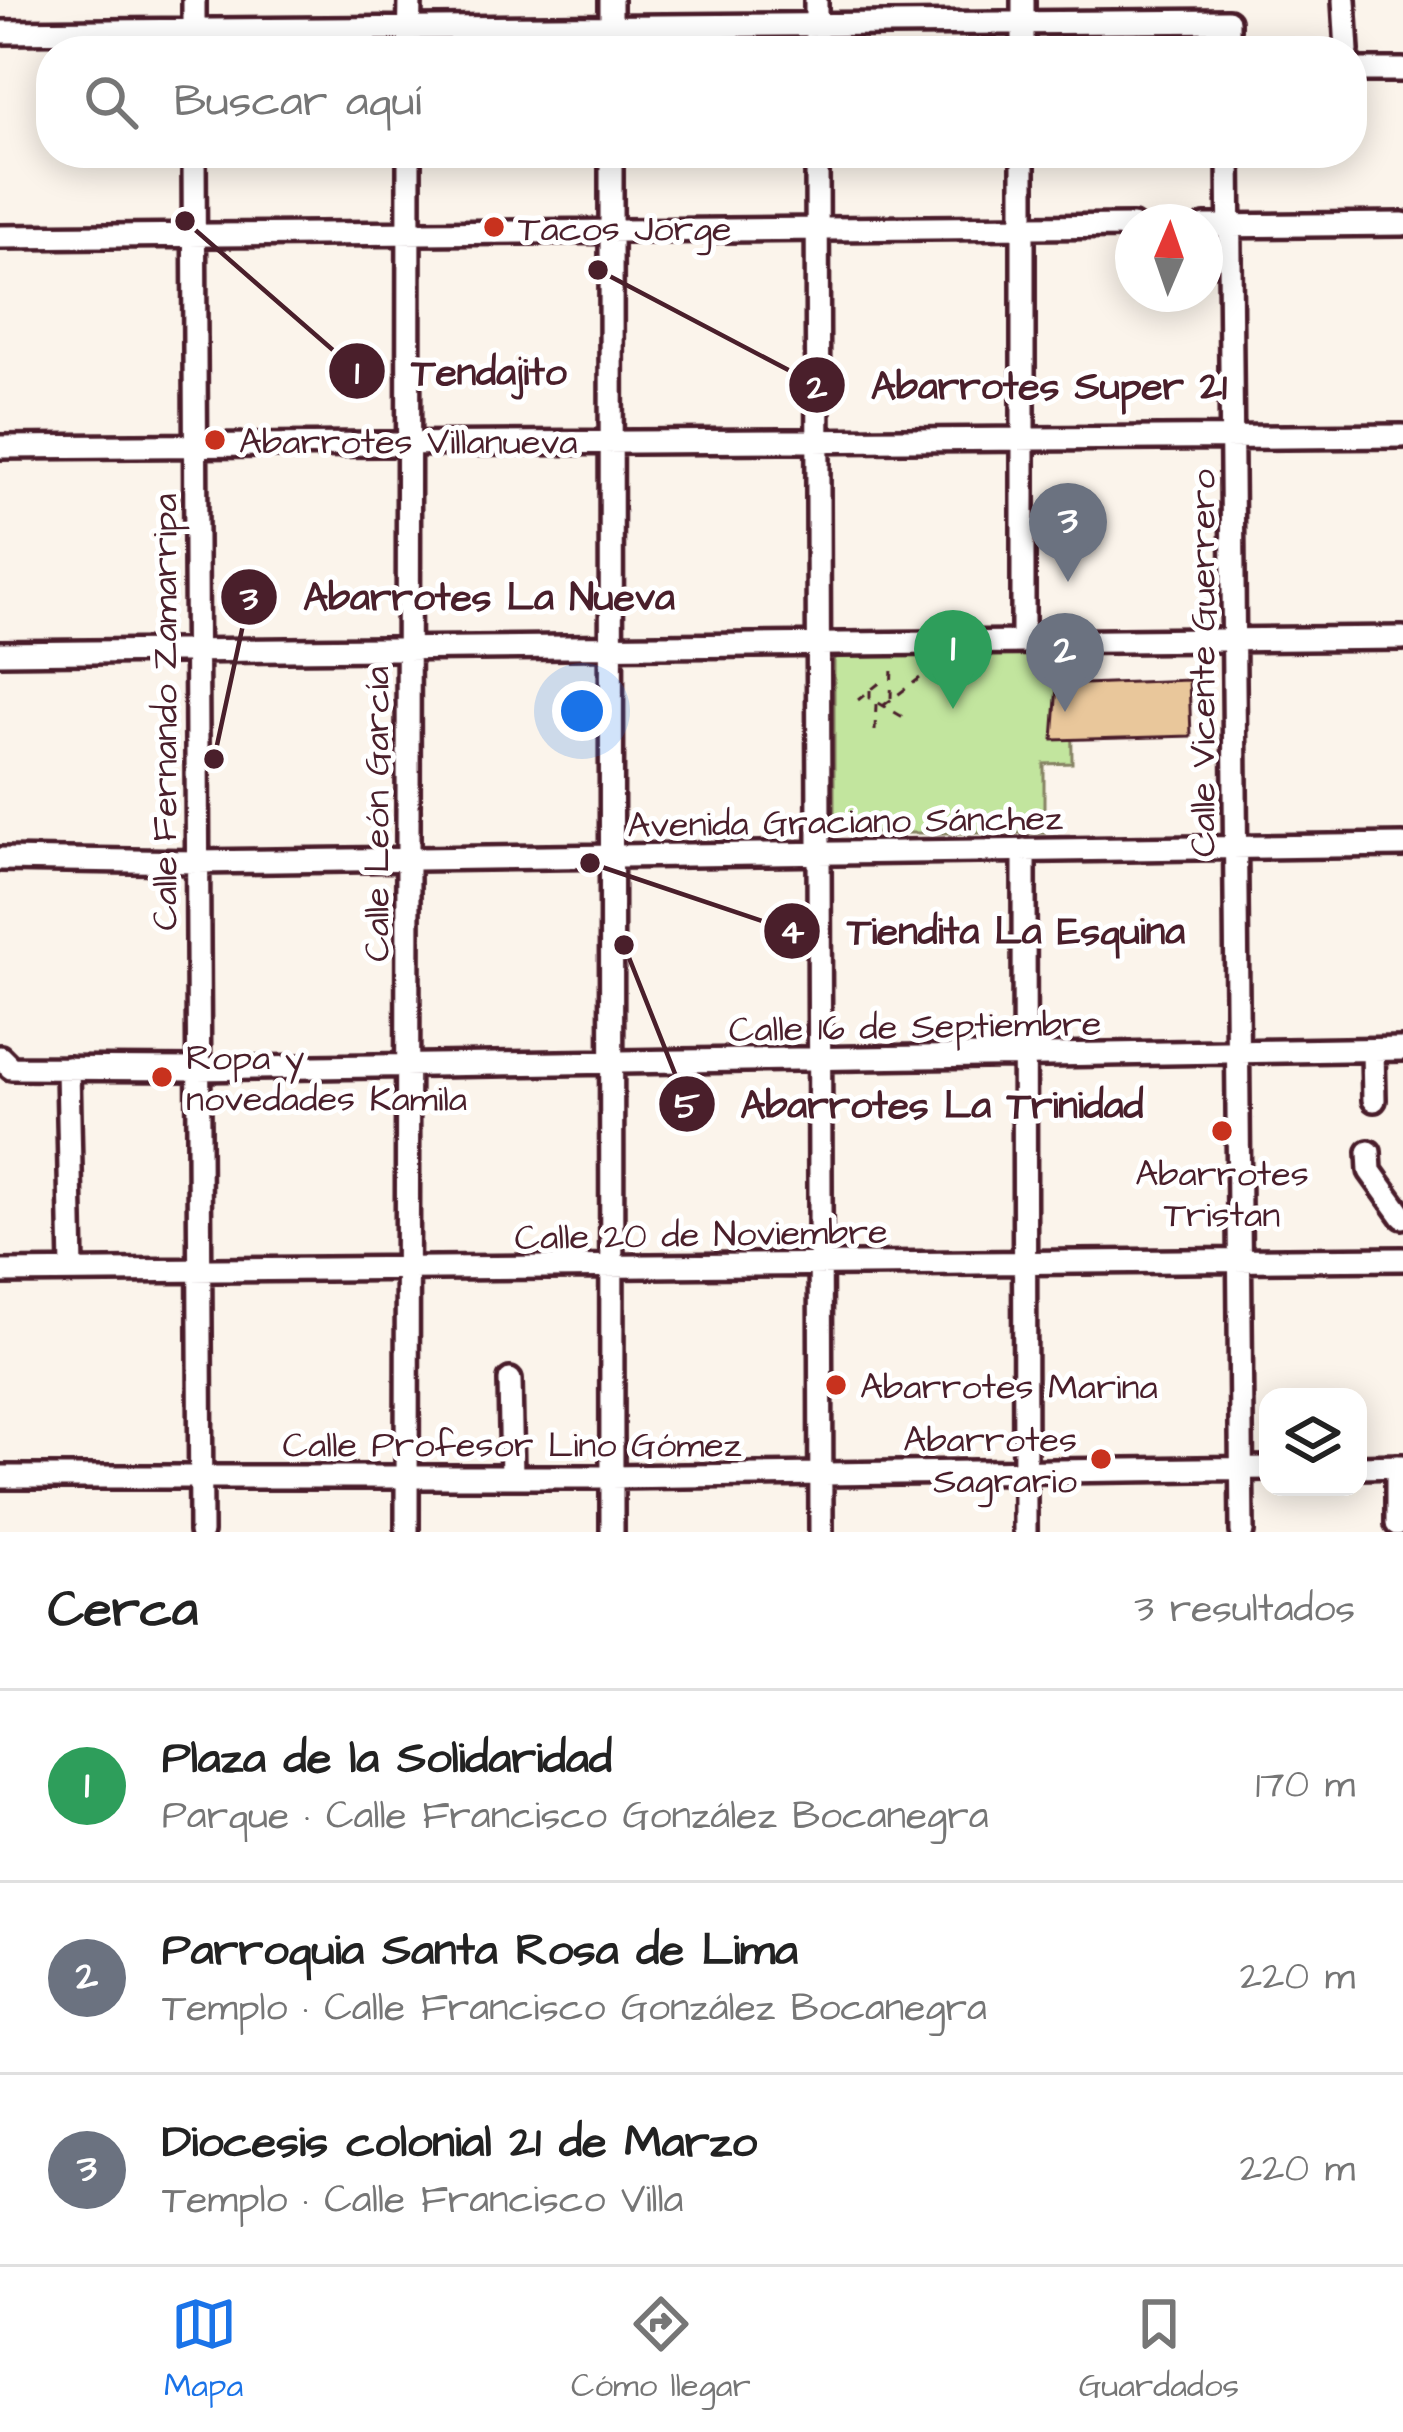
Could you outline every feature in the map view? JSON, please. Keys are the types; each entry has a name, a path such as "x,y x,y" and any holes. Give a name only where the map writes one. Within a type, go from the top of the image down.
{"street":[{"path":"194,0 194,36"},
{"path":"410,0 410,36"},
{"path":"611,0 611,36"},
{"path":"816,0 816,36"},
{"path":"1344,0 1347,36"},
{"path":"467,36 611,26 816,25 1024,11 1228,21 1228,36"},
{"path":"0,32 97,36"},
{"path":"1367,70 1403,70"},
{"name":"Calle Fernando Zamarripa","path":"194,168 201,1532"},
{"name":"Calle León García","path":"407,1532 409,168"},
{"path":"611,168 612,1532"},
{"path":"817,168 821,1532"},
{"path":"1023,168 1023,643"},
{"name":"Calle Vicente Guerrero","path":"1229,168 1242,1532"},
{"path":"1223,225 1403,224"},
{"path":"0,237 1115,226"},
{"path":"0,446 1403,436"},
{"path":"0,653 1403,638"},
{"name":"Avenida Graciano Sánchez","path":"0,859 197,862 1403,845"},
{"path":"1024,850 1025,1532"},
{"name":"Calle 16 de Septiembre","path":"0,1058 10,1067 198,1069 1403,1049"},
{"path":"1373,1050 1374,1100"},
{"path":"68,1068 72,1271"},
{"path":"1369,1152 1370,1171 1403,1217"},
{"name":"Calle 20 de Noviembre","path":"0,1272 1403,1259"},
{"path":"510,1380 512,1476"},
{"path":"1367,1467 1400,1466 1396,1524"},
{"name":"Calle Profesor Lino Gómez","path":"0,1478 611,1477 1259,1468"}],"path":[{"path":"890,700 892,666"},
{"path":"884,705 928,672"},
{"path":"859,700 882,681"},
{"path":"870,690 876,703 903,717"},
{"path":"875,731 876,703"}],"green space":[{"path":"834,655 1071,656 1072,763 1044,764 1044,833 834,833"}],"building":[{"path":"1189,680 1191,736 1053,740 1057,685"}],"place":[{"name":"Tendajito","path":"185,221"},
{"name":"Tacos Jorge","path":"494,227"},
{"name":"Abarrotes Super 21","path":"598,270"},
{"name":"Abarrotes Villanueva","path":"215,440"},
{"name":"Diocesis colonial 21 de Marzo","path":"1068,582"},
{"name":"Plaza de la Solidaridad","path":"953,709"},
{"name":"Parroquia Santa Rosa de Lima","path":"1065,712"},
{"name":"Abarrotes La Nueva","path":"214,759"},
{"name":"Tiendita La Esquina","path":"590,863"},
{"name":"Abarrotes La Trinidad","path":"624,945"},
{"name":"Ropa y novedades Kamila","path":"162,1077"},
{"name":"Abarrotes Tristan","path":"1222,1131"},
{"name":"Abarrotes Marina","path":"836,1385"},
{"name":"Abarrotes Sagrario","path":"1101,1459"}]}
